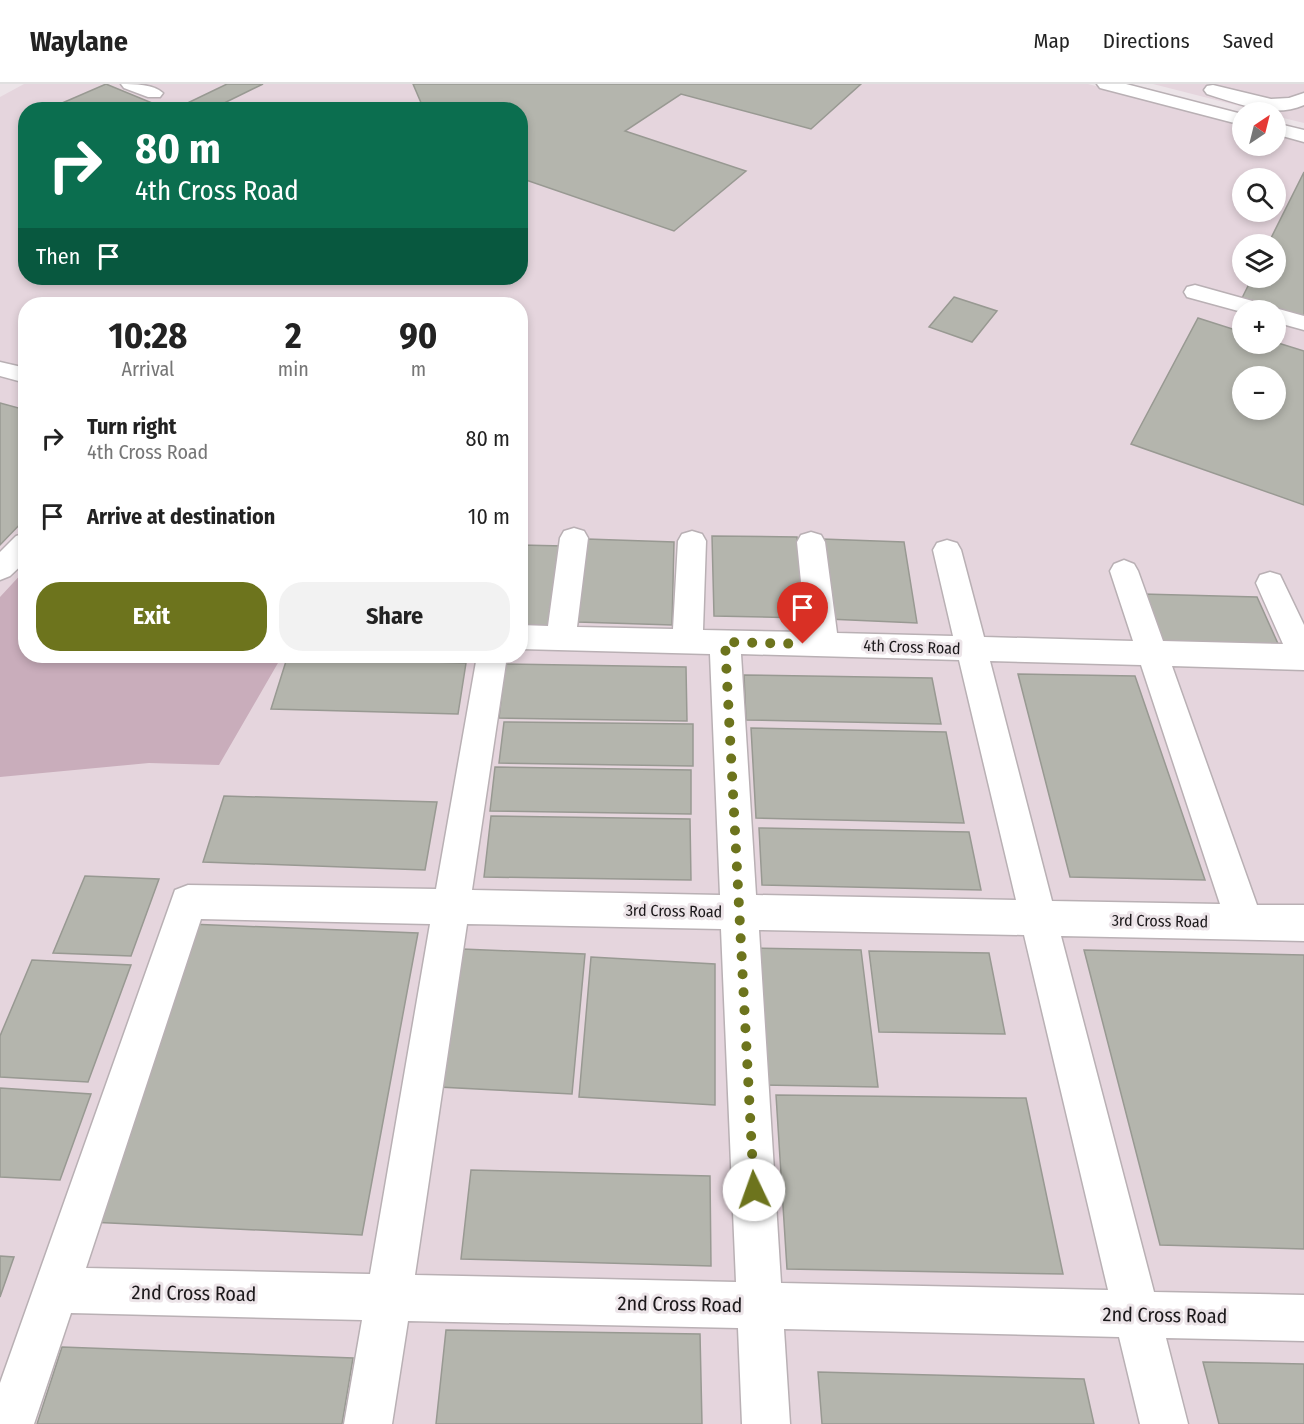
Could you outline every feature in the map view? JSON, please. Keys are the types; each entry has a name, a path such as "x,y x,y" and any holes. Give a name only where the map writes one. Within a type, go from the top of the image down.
{"street":[{"path":"130,84 154,93"},
{"path":"1106,84 1232,117"},
{"path":"1201,87 1260,102 1291,103 1304,98"},
{"path":"1286,131 1304,136"},
{"path":"1195,292 1232,302"},
{"path":"1286,318 1304,323"},
{"path":"0,369 18,374"},
{"path":"561,638 574,538"},
{"path":"687,641 692,541"},
{"path":"811,543 823,645"},
{"path":"947,550 1164,1424"},
{"path":"0,569 18,551"},
{"path":"1124,572 1245,922"},
{"path":"1270,583 1304,658"},
{"name":"4th Cross Road","path":"528,637 1304,658"},
{"path":"725,642 766,1424"},
{"path":"368,1424 491,663"},
{"name":"3rd Cross Road","path":"55,1290 188,902 1304,923"},
{"path":"10,1424 55,1290"},
{"name":"2nd Cross Road","path":"55,1290 1304,1318"}],"shaded area":[{"path":"24,84 1088,84 1232,121 1232,156 1286,156 1286,136 1304,141 1304,1424 0,1424 0,97"},
{"path":"1153,84 1304,84 1304,123 1286,119 1286,102 1232,102 1232,104"},
{"path":"18,578 18,663 278,663 219,765 149,763 0,777 0,597"}],"building":[{"path":"106,84 150,102 64,102"},
{"path":"227,84 263,84 226,102 190,102"},
{"path":"413,84 861,84 811,129 681,94 625,131 746,171 674,231 528,181 528,102 421,102"},
{"path":"1304,172 1304,319 1286,314 1286,300 1241,300 1247,288 1286,288 1286,234 1273,234 1279,222 1286,222 1286,208"},
{"path":"954,297 997,311 972,342 929,327"},
{"path":"1198,318 1232,329 1232,354 1286,354 1286,345 1304,351 1304,505 1131,444"},
{"path":"0,403 18,408 18,526 0,545"},
{"path":"712,536 797,537 805,618 714,616"},
{"path":"587,539 674,542 672,625 578,622"},
{"path":"822,539 904,542 917,623 828,619"},
{"path":"528,545 563,546 553,626 528,625"},
{"path":"1142,594 1257,597 1279,646 1159,642"},
{"path":"285,663 466,663 458,714 271,709"},
{"path":"505,664 686,667 687,721 499,718"},
{"path":"1018,674 1135,676 1205,880 1070,877"},
{"path":"744,675 932,678 941,724 746,720"},
{"path":"504,722 693,724 693,766 499,763"},
{"path":"751,728 946,732 964,823 756,818"},
{"path":"495,767 691,770 691,814 490,811"},
{"path":"224,796 437,802 425,870 203,862"},
{"path":"491,816 690,819 691,880 484,877"},
{"path":"759,828 969,832 981,890 762,885"},
{"path":"85,876 159,879 131,956 53,953"},
{"path":"189,924 418,933 362,1235 90,1222"},
{"path":"748,948 861,950 878,1087 755,1085"},
{"path":"462,949 585,954 572,1094 439,1087"},
{"path":"1084,950 1304,955 1304,1249 1160,1245"},
{"path":"869,951 989,953 1005,1034 879,1032"},
{"path":"591,957 715,964 715,1105 579,1097"},
{"path":"32,960 131,965 88,1082 0,1077 0,1036"},
{"path":"0,1088 91,1094 60,1180 0,1177"},
{"path":"776,1095 1026,1098 1063,1274 787,1269"},
{"path":"471,1170 710,1176 711,1266 461,1259"},
{"path":"0,1256 14,1257 0,1297"},
{"path":"446,1330 700,1334 702,1424 436,1424"},
{"path":"62,1347 353,1358 342,1424 37,1424"},
{"path":"1203,1362 1304,1364 1304,1424 1219,1424"},
{"path":"818,1372 1084,1379 1094,1424 822,1424"}],"route":[{"path":"754,1190 725,642 803,644"}]}
